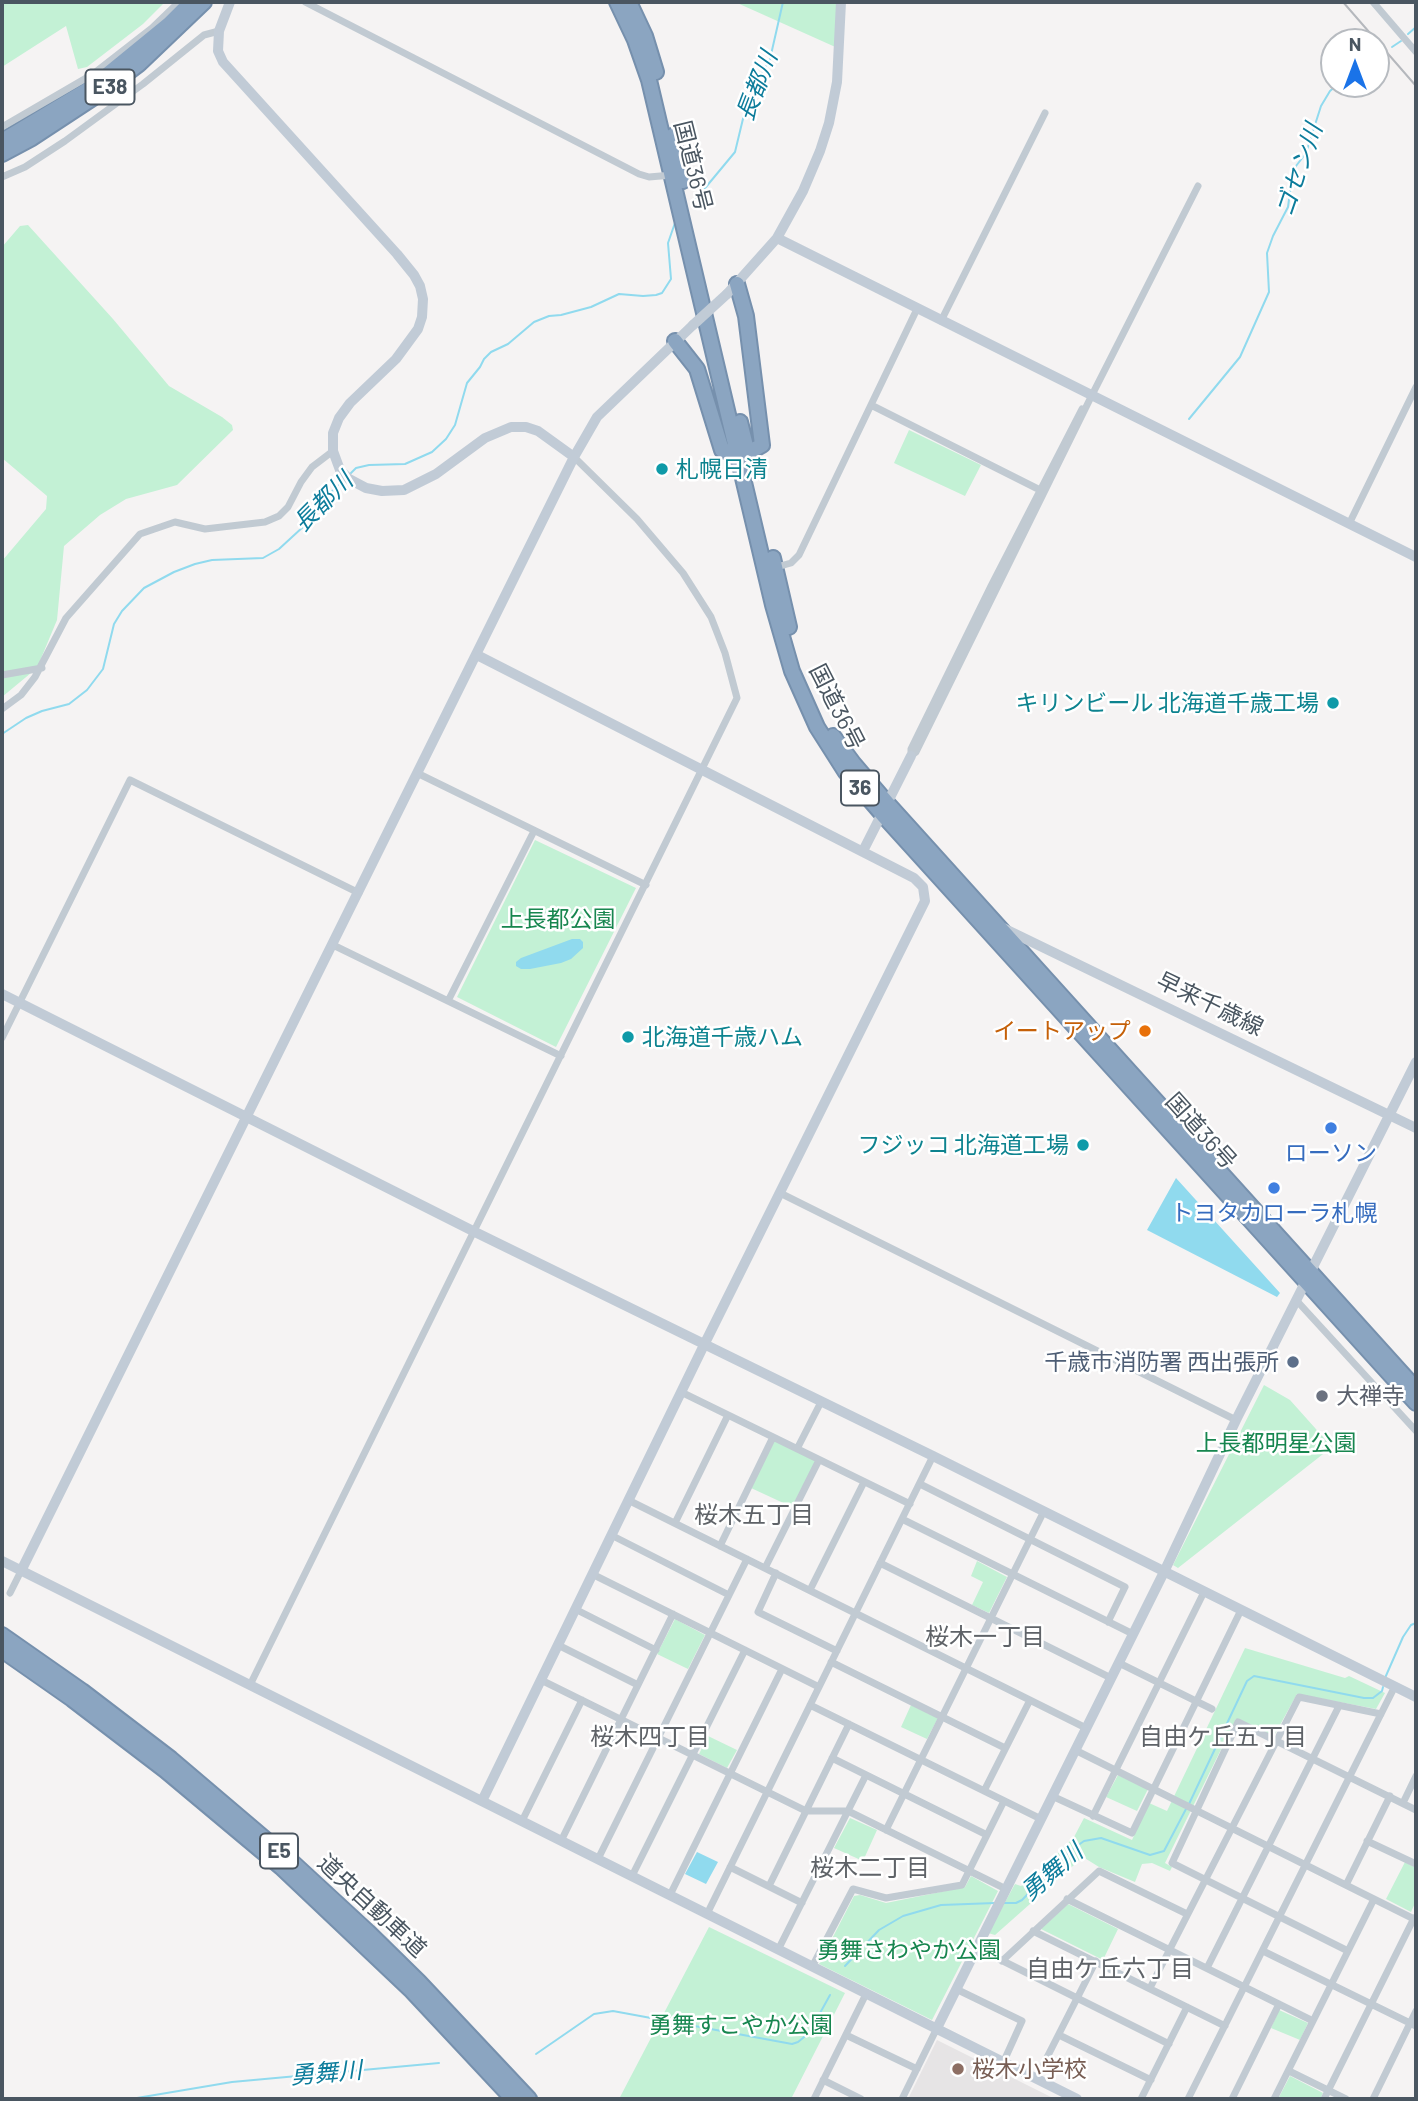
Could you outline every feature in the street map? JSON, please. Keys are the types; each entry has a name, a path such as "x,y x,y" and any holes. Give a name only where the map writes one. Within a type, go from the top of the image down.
{"highway":[{"name":"E38","path":"2,141 92,87 160,32 191,2"},
{"name":"E38","path":"2,154 32,138 99,94 139,64 204,2"},
{"name":"国道36号","path":"617,2 649,79 743,453"},
{"name":"国道36号","path":"629,2 645,36 657,77 792,671 817,727 845,771 1000,926 1309,1277 1416,1403"},
{"path":"675,341 697,369 722,450 743,453 762,445 746,316 732,289"},
{"name":"国道36号","path":"886,810 982,923 1416,1389"},
{"name":"道央自動車道","path":"2,1635 82,1691 171,1759 291,1861 419,1982 529,2099"},
{"name":"道央自動車道","path":"2,1650 154,1762 281,1867 412,1991 513,2099"}],"street":[{"path":"2,127 93,74 143,36 179,2"},
{"path":"230,2 219,31 218,51 223,62 397,254 420,286 423,299 418,329 396,359 350,404 332,433 332,451 341,470 349,479 366,488 382,491 404,490 436,474 485,438 511,427 538,431 574,457 637,519 683,573 711,617 725,653 737,698 250,1685"},
{"path":"305,2 639,174 649,177 672,175"},
{"path":"10,1593 419,774 574,457 597,416 732,289 777,238 803,191 825,136 839,67 841,2"},
{"path":"1373,2 1416,51"},
{"path":"2,177 25,167 65,141 143,84 204,34 219,31"},
{"path":"941,321 1045,113"},
{"path":"863,851 911,756 916,752 1042,491 1198,186"},
{"path":"777,238 1416,557"},
{"path":"770,568 791,563 799,555 917,309"},
{"path":"1349,524 1416,387"},
{"path":"871,405 1042,491"},
{"path":"2,709 22,695 42,668 51,643 65,618 141,534 175,522 205,528 265,522 279,516 288,507 300,482 312,467 332,451"},
{"path":"477,655 914,878 923,887 925,901 704,1345 482,1801"},
{"path":"2,675 42,668"},
{"path":"419,774 646,885"},
{"path":"2,1038 130,780 359,893"},
{"path":"448,1001 534,831"},
{"name":"早来千歳線","path":"982,923 1000,926 1416,1128"},
{"path":"333,944 561,1056"},
{"path":"2,994 475,1232 1416,1697"},
{"path":"902,2099 1164,1572 1236,1420 1416,1062"},
{"path":"780,1192 1236,1420"},
{"path":"1297,1301 1416,1431"},
{"path":"681,1392 910,1504"},
{"path":"797,1449 821,1402"},
{"path":"675,1523 728,1415"},
{"path":"720,1546 773,1437"},
{"path":"707,1914 933,1456"},
{"path":"765,1568 819,1460"},
{"path":"810,1590 864,1482"},
{"path":"919,1484 1125,1587 1108,1622"},
{"path":"628,1500 1086,1728"},
{"path":"886,1830 1044,1511"},
{"path":"902,1519 1133,1634"},
{"path":"611,1535 729,1595"},
{"path":"598,1859 747,1559"},
{"path":"2,1561 1077,2099"},
{"path":"880,1563 1111,1678"},
{"path":"776,1573 758,1612 837,1651"},
{"path":"592,1574 819,1687"},
{"path":"1093,1816 1204,1592"},
{"path":"575,1609 656,1650"},
{"path":"1052,1796 1132,1833 1241,1611"},
{"path":"561,1841 673,1614"},
{"path":"558,1645 638,1685"},
{"path":"632,1877 745,1650"},
{"path":"831,1662 1005,1748"},
{"path":"1119,1663 1212,1709"},
{"path":"670,1895 782,1669"},
{"path":"541,1679 766,1793 806,1811 848,1811 969,1871 1004,1892"},
{"path":"1191,2099 1393,1685"},
{"path":"1150,1988 1298,1697 1381,1714"},
{"path":"522,1821 582,1700"},
{"path":"984,1791 1030,1700"},
{"path":"810,1705 1041,1819"},
{"path":"1207,1968 1339,1706"},
{"path":"1348,1951 1172,1863 1195,1809 1238,1722 1416,1810"},
{"path":"769,1886 849,1724"},
{"path":"1075,1750 1415,1919 1324,2099"},
{"path":"832,1758 987,1835"},
{"path":"778,1950 866,1775"},
{"path":"1403,1803 1416,1776"},
{"path":"1346,1885 1390,1796"},
{"path":"812,1967 853,1889 886,1898 962,1885 1004,1801"},
{"path":"1367,1841 1416,1864"},
{"path":"730,1867 802,1903"},
{"path":"1002,1961 1099,1871 1187,1914"},
{"path":"1068,1899 1313,2021"},
{"path":"1274,2099 1374,1899"},
{"path":"1033,1931 1225,2026"},
{"path":"977,1948 1169,2044"},
{"path":"1263,1951 1413,2025"},
{"path":"1036,2079 1096,1961"},
{"path":"956,1989 1022,2021 1003,2063"},
{"path":"814,2099 866,1994"},
{"path":"1232,2099 1279,2004"},
{"path":"1141,2099 1187,2007"},
{"path":"1373,2099 1413,2025 1416,2011"},
{"path":"846,2035 917,2069"},
{"path":"1059,2035 1151,2080"},
{"path":"1289,2071 1346,2099"},
{"path":"823,2080 862,2099"}],"shaded area":[{"name":"桜木小学校","path":"937,2040 1051,2097 1050,2099 908,2099"}],"green space":[{"path":"2,2 165,2 143,24 87,67 78,69 66,26 2,67"},
{"path":"735,2 843,2 842,50"},
{"path":"28,225 169,386 222,417 232,425 233,430 177,485 126,499 100,515 64,546 57,620 37,668 2,697 2,561 46,509 47,496 2,458 2,247 20,226"},
{"path":"909,430 981,465 965,496 894,463"},
{"name":"上長都公園","path":"535,840 636,888 556,1047 457,997"},
{"name":"上長都明星公園","path":"1264,1385 1290,1400 1332,1447 1178,1568 1173,1565"},
{"path":"774,1440 816,1460 792,1507 751,1488"},
{"path":"977,1561 1007,1577 989,1613 972,1605 983,1582 971,1576"},
{"path":"675,1619 705,1635 688,1669 657,1654"},
{"path":"1245,1648 1345,1678 1349,1676 1385,1693 1376,1709 1297,1694 1274,1736 1236,1719 1165,1863 1172,1867 1170,1871 1152,1863 1142,1864 1135,1882 1083,1857 995,1935 988,1933 1015,1884 1021,1886 1038,1874 1074,1837 1084,1818 1132,1840 1149,1803 1167,1811"},
{"path":"911,1705 938,1718 927,1739 901,1727"},
{"path":"708,1736 737,1750 727,1768 699,1754"},
{"path":"1118,1775 1148,1789 1137,1811 1106,1797"},
{"path":"850,1818 877,1830 863,1861 834,1848"},
{"path":"1405,1862 1416,1868 1416,1901 1411,1912 1386,1899"},
{"name":"勇舞さわやか公園","path":"971,1876 998,1891 932,2020 819,1964 854,1896 860,1895 886,1903 965,1887"},
{"path":"1068,1904 1118,1929 1103,1960 1041,1929"},
{"name":"勇舞すこやか公園","path":"709,1927 845,1993 791,2099 619,2099"},
{"path":"1279,2010 1308,2023 1300,2040 1271,2028"},
{"path":"1290,2076 1323,2093 1320,2099 1278,2099"}],"water":[{"path":"572,939 580,939 583,948 571,959 530,969 516,966 516,962 521,958"},
{"path":"1176,1178 1280,1293 1277,1297 1147,1230"},
{"path":"697,1852 718,1862 706,1884 685,1874"}],"waterway":[{"name":"長都川","path":"696,199 735,152 748,98 770,59 783,2"},
{"name":"ゴセン川","path":"1408,34 1416,27"},
{"name":"ゴセン川","path":"1392,47 1401,41"},
{"name":"ゴセン川","path":"1189,419 1240,357 1269,292 1267,253 1288,207 1296,166 1306,153 1326,98"},
{"name":"長都川","path":"351,473 356,468 369,465 405,464 432,452 446,439 455,425 467,383 484,359 491,352 508,344 534,322 591,307 619,294 643,296 662,293 671,279 668,243 676,220"},
{"name":"長都川","path":"2,734 26,718 69,704 87,690 103,669 114,624 122,611 144,588 195,564 212,560 263,558 279,549 316,515 323,500 345,479"},
{"name":"勇舞川","path":"1385,1678 1403,1637 1411,1625 1416,1623"},
{"name":"勇舞川","path":"1189,1804 1247,1681 1254,1676 1364,1698 1373,1698 1383,1687"},
{"name":"勇舞川","path":"1004,1903 1022,1900 1070,1851 1084,1841 1101,1838 1150,1855 1164,1851 1186,1809"},
{"name":"勇舞川","path":"845,1966 879,1930 903,1916 941,1905 995,1903"},
{"name":"勇舞川","path":"536,2054 594,2014 613,2011 792,2044 809,2033 830,1995"},
{"name":"勇舞川","path":"131,2099 232,2082 439,2063"}],"railway":[{"path":"1343,2 1416,86"}],"place":[{"name":"札幌日清","path":"662,469"},
{"name":"キリンビール 北海道千歳工場","path":"1333,703"},
{"name":"イートアップ","path":"1145,1031"},
{"name":"北海道千歳ハム","path":"628,1037"},
{"name":"ローソン","path":"1331,1128"},
{"name":"フジッコ 北海道工場","path":"1083,1145"},
{"name":"トヨタカローラ札幌","path":"1274,1188"},
{"name":"千歳市消防署 西出張所","path":"1293,1362"},
{"name":"大禅寺","path":"1322,1396"},
{"name":"桜木小学校","path":"958,2069"}],"district":[{"name":"桜木五丁目","path":"754,1515"},
{"name":"桜木一丁目","path":"985,1637"},
{"name":"桜木四丁目","path":"650,1737"},
{"name":"自由ケ丘五丁目","path":"1223,1737"},
{"name":"桜木二丁目","path":"870,1868"},
{"name":"自由ケ丘六丁目","path":"1110,1969"}]}
